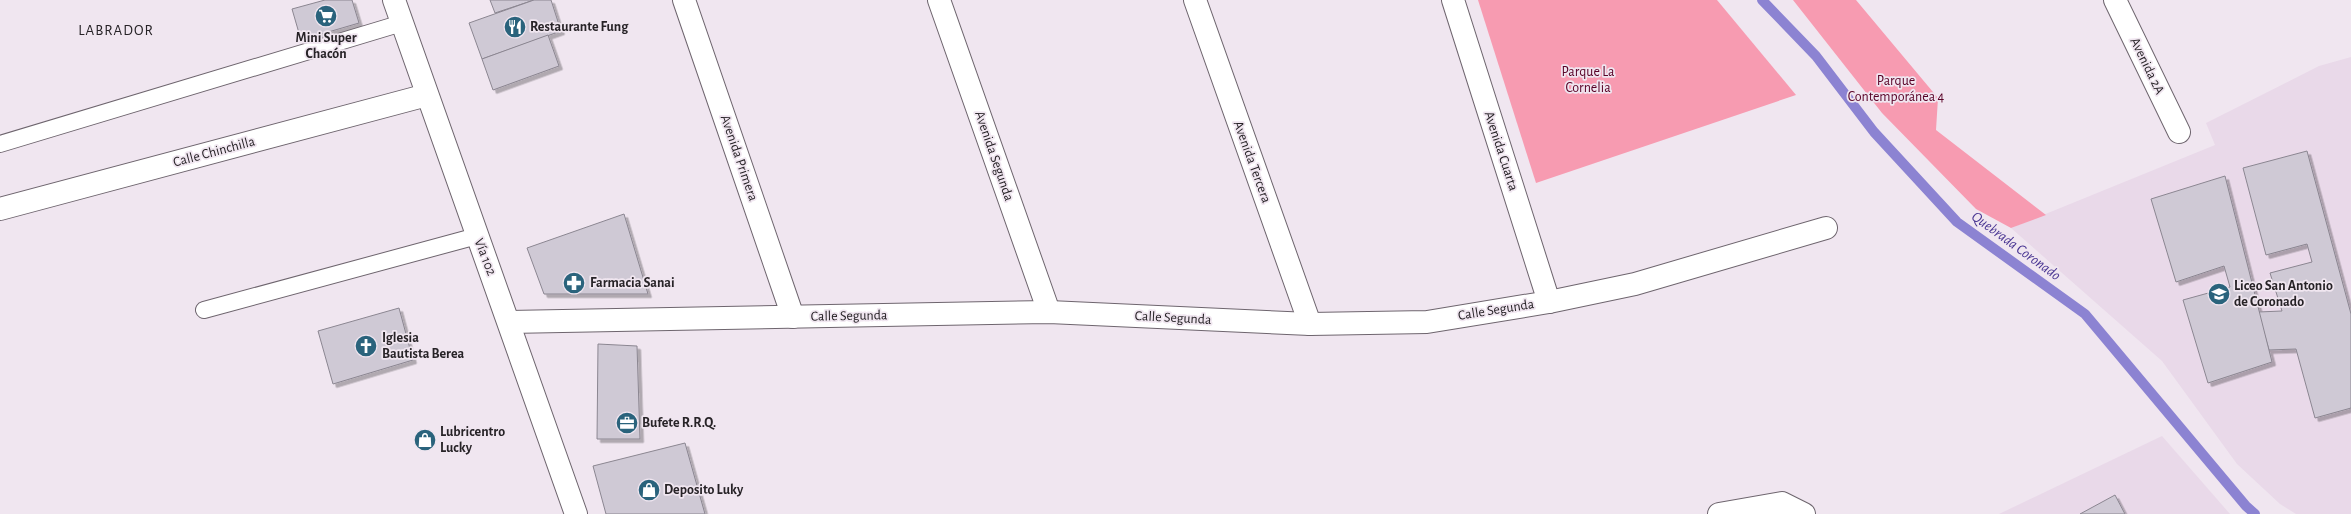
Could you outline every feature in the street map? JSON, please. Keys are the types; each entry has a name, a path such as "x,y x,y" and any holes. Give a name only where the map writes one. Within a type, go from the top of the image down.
{"street":[{"name":"Vía 102","path":"394,0 576,514"},
{"name":"Avenida Primera","path":"684,0 793,317"},
{"name":"Avenida Segunda","path":"939,0 1049,312"},
{"name":"Avenida Tercera","path":"1195,0 1310,324"},
{"name":"Avenida Cuarta","path":"1453,0 1549,302"},
{"name":"Avenida 2A","path":"2115,0 2179,132"},
{"name":"Calle Chinchilla","path":"0,208 427,95"},
{"name":"Calle Segunda","path":"509,322 1049,312 1310,324 1427,322 1549,302 1635,284 1826,228"},
{"path":"1719,514 1782,503 1804,514"}],"lane":[{"path":"0,144 402,23"},
{"path":"204,310 477,236"}],"shaded area":[{"name":"Liceo San Antonio de Coronado","path":"2351,57 2351,514 2296,514 2280,504 2237,464 2162,361 2011,228 2215,145 2206,123 2319,66"},
{"path":"2162,436 2230,514 1999,514"}],"green space":[{"name":"Parque La Cornelia","path":"1478,0 1717,0 1796,95 1536,183"},
{"name":"Parque Contemporánea 4","path":"1793,0 1856,0 1938,98 1936,130 2046,215 2011,228 1976,209 1882,113"}],"building":[{"name":"Mini Super Chacón","path":"325,0 352,0 359,23 301,40 292,9"},
{"path":"490,0 534,0 495,13"},
{"name":"Restaurante Fung","path":"534,0 551,0 561,31 482,59 469,23"},
{"path":"548,35 559,66 493,90 482,59"},
{"path":"2307,151 2351,314 2351,408 2315,418 2296,349 2269,350 2258,312 2282,311 2270,273 2312,262 2307,244 2266,255 2243,168"},
{"path":"2225,176 2272,362 2208,383 2183,300 2230,287 2224,266 2176,282 2151,199"},
{"path":"624,214 648,294 544,294 527,248"},
{"name":"Iglesia Bautista Berea","path":"399,308 413,360 333,384 318,331"},
{"path":"598,344 637,346 640,439 597,439"},
{"name":"Deposito Luky","path":"685,443 705,514 606,514 593,466"},
{"path":"2115,495 2125,514 2080,514"}],"waterway":[{"name":"Quebrada Coronado","path":"1762,0 1816,56 1874,132 1957,222 2085,314 2246,506 2255,514"}],"place":[{"name":"Mini Super Chacón","path":"326,16"},
{"name":"Restaurante Fung","path":"515,27"},
{"name":"Farmacia Sanai","path":"574,283"},
{"name":"Liceo San Antonio de Coronado","path":"2219,294"},
{"name":"Iglesia Bautista Berea","path":"366,346"},
{"name":"Bufete R.R.Q.","path":"627,423"},
{"name":"Lubricentro Lucky","path":"425,440"},
{"name":"Deposito Luky","path":"649,490"}],"district":[{"name":"LABRADOR","path":"116,30"}]}
